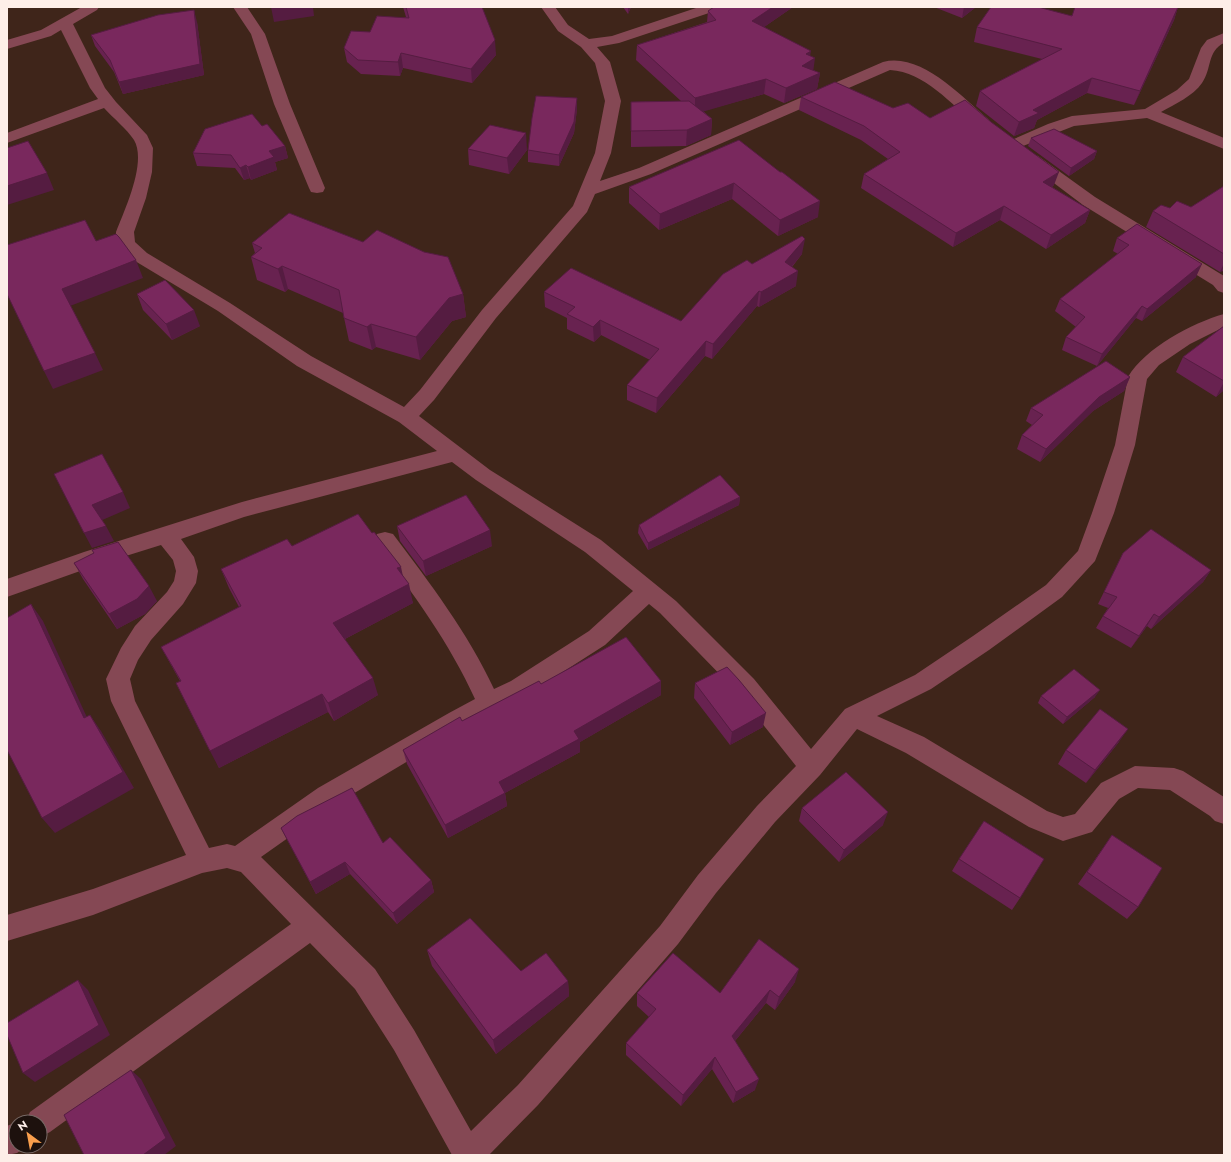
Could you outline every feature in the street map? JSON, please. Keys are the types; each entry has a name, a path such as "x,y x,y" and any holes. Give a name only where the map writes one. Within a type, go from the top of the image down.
{"street":[{"path":"7,45 46,33 65,24 92,7"},
{"path":"240,7 258,34 282,104 317,188"},
{"path":"406,417 426,395 489,314 581,208 603,153 613,101 602,62 586,44 563,28 548,7"},
{"path":"586,44 614,40 714,7"},
{"path":"65,24 98,88 141,138 144,144 145,156 143,177 125,232 125,240 129,246 142,257 224,307 304,361 406,417 483,475 593,546 668,607 746,686 811,767"},
{"path":"1002,137 1054,127 1072,121 1149,113 1182,93 1196,81 1206,50 1212,43 1224,38"},
{"path":"587,191 651,168 888,65 901,65 911,68 940,86 1002,137 1089,201 1219,281 1224,287"},
{"path":"7,138 108,101"},
{"path":"1149,113 1208,136 1224,144"},
{"path":"7,928 93,902 202,861 227,856 249,864 365,979 404,1040 468,1155 528,1095 669,935 707,884 766,814 811,767 853,716 923,682 1054,592 1087,555 1103,513 1125,445 1138,377 1152,360 1183,339 1224,320"},
{"path":"7,588 92,558 166,536 242,510 455,454"},
{"path":"166,536 183,557 188,571 185,583 175,598 143,633 129,655 118,679 123,701 202,861"},
{"path":"385,540 420,586 441,617 476,673 489,704"},
{"path":"238,859 327,796 444,727 489,704 556,665 597,638 648,590"},
{"path":"853,716 915,745 1038,819 1062,829 1083,824 1110,791 1135,777 1174,779 1219,808 1224,813"},
{"path":"48,1116 312,925"}],"building":[{"path":"406,7 482,7 495,40 471,69 401,53 398,62 358,60 344,48 351,31 370,32 377,16 409,18"},
{"path":"714,7 773,7 752,21 811,51 806,54 815,58 802,66 820,73 786,88 766,79 695,98 637,45 716,20 708,11"},
{"path":"991,7 1038,7 1072,16 1075,7 1178,7 1140,91 1092,78 1033,110 1039,113 1019,122 980,91 1062,49 977,27"},
{"path":"194,10 200,64 119,82 110,60 91,35 158,15"},
{"path":"835,82 893,108 908,103 930,118 965,100 991,122 1059,172 1043,182 1090,210 1051,235 1004,206 956,233 864,174 900,152 864,126 801,97"},
{"path":"536,96 577,98 574,122 559,155 528,150"},
{"path":"689,101 712,119 687,130 631,131 631,102"},
{"path":"252,114 262,126 267,124 285,146 269,151 274,157 248,167 246,165 240,168 231,155 193,153 205,129"},
{"path":"490,125 526,133 507,158 468,149"},
{"path":"1054,129 1097,151 1071,168 1031,138"},
{"path":"739,140 820,201 780,220 734,183 660,214 629,187"},
{"path":"28,141 47,173 7,186 7,148"},
{"path":"1224,186 1224,254 1153,211 1161,205 1170,208 1177,201 1191,207"},
{"path":"289,213 363,242 377,230 424,252 448,257 463,294 449,298 416,337 371,324 367,327 344,318 339,290 282,266 278,269 251,257 262,248 252,243"},
{"path":"85,220 96,241 116,234 136,260 62,289 95,353 44,371 7,294 7,245"},
{"path":"1137,224 1202,264 1147,309 1142,306 1102,354 1066,337 1085,317 1060,299 1129,245 1117,238"},
{"path":"802,236 805,239 785,262 798,271 761,292 759,291 713,344 706,341 657,398 627,385 659,349 600,320 593,327 567,314 575,307 544,292 571,268 681,321 723,274 747,260 752,264"},
{"path":"165,280 194,310 166,324 137,294"},
{"path":"1224,326 1224,381 1183,357"},
{"path":"1106,361 1130,377 1099,397 1046,449 1022,435 1043,415 1031,408"},
{"path":"102,454 123,492 92,505 106,526 84,533 54,474"},
{"path":"720,475 740,497 648,543 639,525"},
{"path":"466,495 490,530 423,561 397,526"},
{"path":"358,514 372,533 374,532 399,564 401,567 397,568 409,584 333,623 373,678 328,703 322,694 210,751 176,683 181,681 161,647 241,606 221,569 287,539 292,546"},
{"path":"1151,529 1211,570 1159,617 1154,614 1139,636 1103,616 1117,597 1104,592 1123,553"},
{"path":"118,542 149,586 137,599 109,614 74,563 94,553 92,550"},
{"path":"31,604 84,718 90,715 123,772 42,818 7,750 7,618"},
{"path":"626,637 661,681 574,731 579,739 499,782 505,793 445,825 403,750 460,717 462,721 539,681 541,684"},
{"path":"727,667 766,713 732,732 695,683"},
{"path":"1074,669 1100,690 1067,717 1041,696"},
{"path":"1100,709 1128,729 1095,770 1066,750"},
{"path":"846,772 888,812 844,850 802,808"},
{"path":"352,788 383,843 390,837 431,880 393,913 345,862 310,882 281,828 297,816"},
{"path":"984,821 1044,859 1020,898 959,859"},
{"path":"1112,835 1162,868 1138,907 1087,872"},
{"path":"470,918 521,971 546,953 568,981 493,1040 427,950"},
{"path":"759,939 799,969 779,997 770,990 732,1036 759,1079 736,1092 715,1057 683,1095 626,1043 656,1009 637,993 673,953 720,993"},
{"path":"78,980 99,1025 23,1073 7,1035 7,1023"},
{"path":"131,1070 166,1138 143,1155 84,1155 64,1115"}]}
